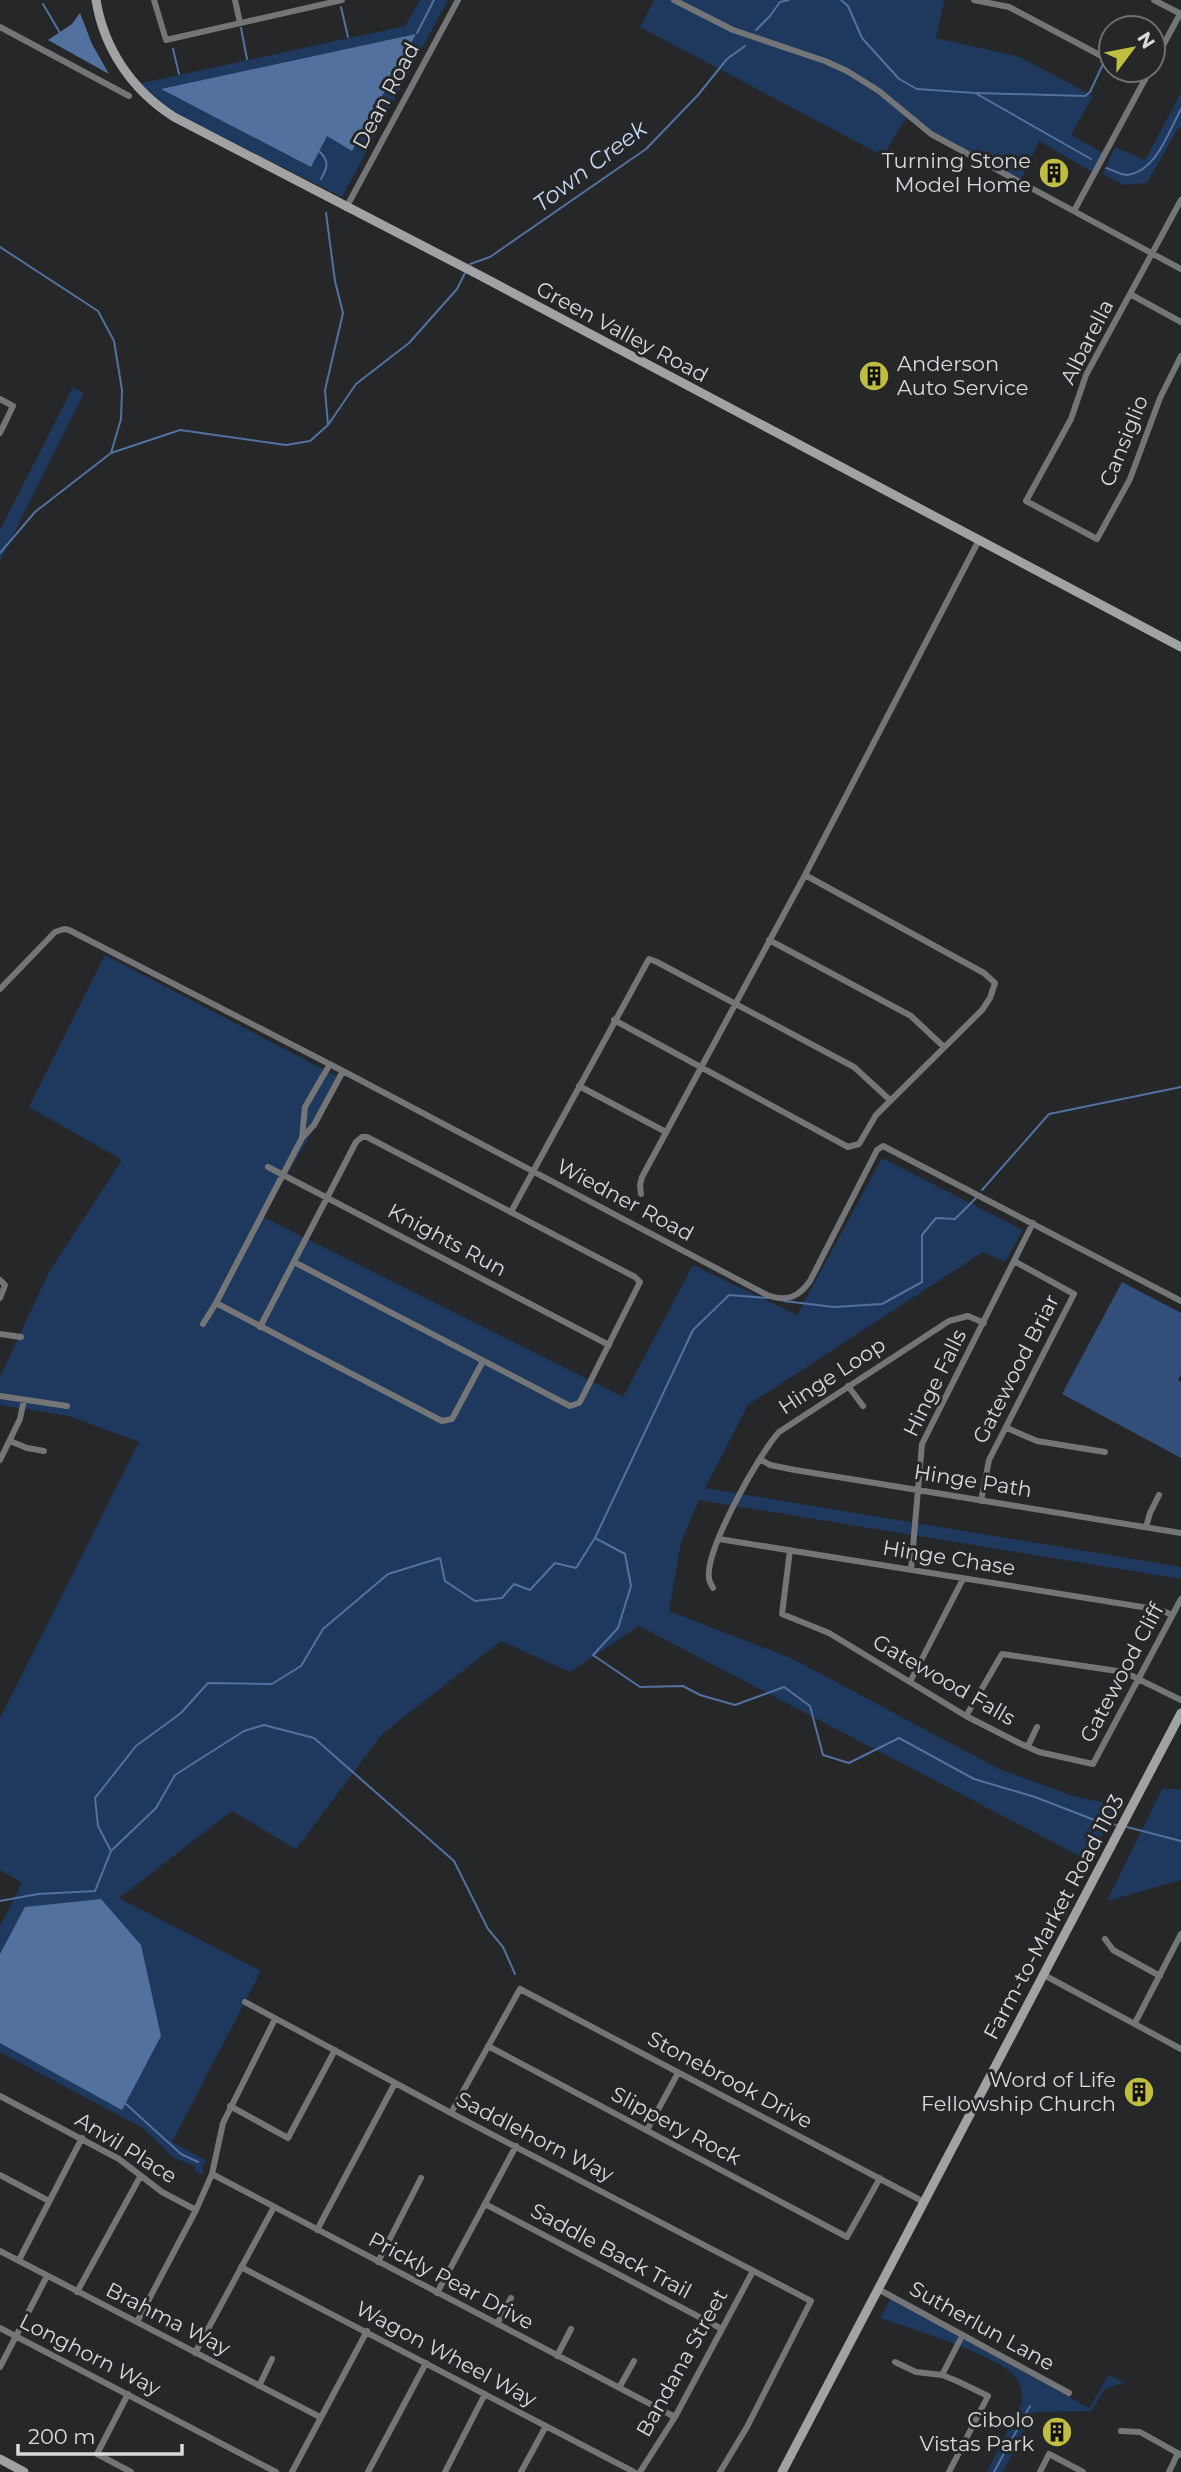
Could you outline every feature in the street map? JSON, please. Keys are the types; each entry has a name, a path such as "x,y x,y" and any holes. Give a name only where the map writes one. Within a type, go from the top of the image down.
{"street":[{"name":"Green Valley Road","path":"96,0 101,26 109,45 131,79 153,102 183,122 481,276 1181,647"},
{"path":"154,0 166,40 315,3 342,0"},
{"path":"235,0 240,23"},
{"name":"Dean Road","path":"346,208 458,0"},
{"path":"674,0 733,30 825,61 863,80 931,134 1181,269"},
{"path":"974,0 1009,7 1097,54"},
{"path":"1154,0 1180,14 1167,38"},
{"path":"0,27 129,96"},
{"path":"1074,211 1142,84"},
{"name":"Albarella","path":"1097,539 1027,501 1071,419 1086,375 1152,254 1179,211 1181,200"},
{"path":"1130,295 1181,322"},
{"name":"Cansiglio","path":"1097,539 1130,479 1160,397 1181,356"},
{"path":"0,399 13,406 0,433"},
{"path":"641,1194 642,1177 979,540"},
{"path":"614,1020 848,1147 859,1144 876,1115 987,1004 995,987 992,978 804,875"},
{"name":"Wiedner Road","path":"0,989 55,932 69,930 330,1064 767,1295 780,1299 787,1300 797,1295 810,1281 877,1150 883,1146 1181,1301"},
{"path":"769,940 918,1020 944,1047"},
{"path":"511,1212 649,959 854,1067 890,1100"},
{"path":"302,1138 305,1107 330,1064"},
{"path":"203,1324 282,1174 302,1138 314,1125 343,1071"},
{"path":"579,1086 666,1132"},
{"path":"260,1327 356,1142 362,1137 367,1137 511,1212 640,1282 582,1398 579,1403 570,1406 294,1262"},
{"name":"Knights Run","path":"268,1167 609,1345"},
{"name":"Hinge Falls","path":"911,1570 922,1444 1033,1223"},
{"name":"Gatewood Briar","path":"981,1501 989,1460 1074,1294 1014,1261"},
{"path":"0,1280 5,1285 0,1298"},
{"path":"216,1303 442,1422 452,1419 483,1361"},
{"name":"Hinge Loop","path":"713,1588 709,1578 719,1539 760,1459 779,1432 949,1321 968,1316 984,1323"},
{"path":"0,1334 20,1337"},
{"path":"848,1387 863,1406"},
{"path":"0,1396 67,1406"},
{"path":"0,1460 20,1419 24,1400"},
{"path":"1007,1428 1037,1441 1105,1452"},
{"path":"10,1441 44,1451"},
{"name":"Hinge Path","path":"760,1459 783,1468 1181,1533"},
{"path":"1146,1527 1159,1495"},
{"name":"Hinge Chase","path":"719,1539 1161,1610 1172,1615"},
{"name":"Gatewood Falls","path":"790,1550 782,1614 829,1633 966,1716 1028,1746 1060,1758 1093,1764"},
{"path":"910,1682 962,1579"},
{"name":"Gatewood Cliff","path":"1093,1764 1181,1599"},
{"path":"966,1716 1002,1654 1124,1672 1181,1700"},
{"name":"Farm-to-Market Road 1103","path":"782,2472 1181,1713"},
{"path":"1028,1746 1037,1727"},
{"path":"1135,2023 1181,1934"},
{"path":"1105,1939 1113,1950 1160,1976"},
{"path":"1044,1975 1181,2049"},
{"name":"Stonebrook Drive","path":"488,2046 520,1989 924,2202"},
{"name":"Saddlehorn Way","path":"245,2001 451,2113 811,2301 747,2427 720,2472"},
{"path":"137,2322 196,2210 212,2174 223,2123 230,2106 275,2019"},
{"path":"451,2113 488,2046"},
{"name":"Slippery Rock","path":"488,2046 847,2236 880,2178"},
{"path":"230,2106 288,2138 335,2050"},
{"path":"646,2130 678,2073"},
{"path":"317,2230 395,2083"},
{"name":"Anvil Place","path":"0,2096 82,2137 133,2168 140,2177 162,2192 196,2210"},
{"path":"19,2260 82,2137"},
{"path":"438,2293 516,2146"},
{"name":"Prickly Pear Drive","path":"212,2174 675,2417"},
{"path":"0,2175 49,2201"},
{"path":"77,2292 140,2177"},
{"path":"378,2262 421,2178"},
{"name":"Saddle Back Trail","path":"485,2204 722,2329"},
{"path":"195,2353 274,2207"},
{"name":"Brahma Way","path":"0,2251 320,2417"},
{"name":"Wagon Wheel Way","path":"242,2267 634,2472"},
{"name":"Bandana Street","path":"640,2472 675,2417 753,2271"},
{"path":"0,2367 47,2276"},
{"name":"Sutherlun Lane","path":"878,2289 1069,2393"},
{"path":"497,2324 512,2298"},
{"name":"Longhorn Way","path":"0,2328 276,2472"},
{"path":"557,2356 571,2329"},
{"path":"292,2472 367,2331"},
{"path":"942,2375 960,2340"},
{"path":"258,2386 272,2359"},
{"path":"619,2388 634,2361"},
{"path":"895,2362 916,2372 942,2375 988,2396 949,2472"},
{"path":"368,2472 426,2363"},
{"path":"128,2394 97,2454 131,2472"},
{"path":"445,2472 485,2394"},
{"path":"521,2472 546,2427"},
{"path":"1121,2431 1140,2432 1180,2454 1169,2472"},
{"path":"1040,2472 1049,2454 1083,2472"},
{"path":"0,2459 24,2472"}],"shaded area":[{"path":"420,0 448,0 342,197 161,107 138,84 405,26"},
{"path":"654,0 944,0 936,38 1020,57 1093,96 1071,135 1105,154 1094,173 1039,141 1020,182 948,144 908,115 883,156 640,27"},
{"path":"80,13 92,44 109,74 48,40 72,24"},
{"path":"416,34 352,151 327,136 311,167 161,89"},
{"path":"1181,93 1181,129 1178,128 1147,183 1124,185 1103,174 1115,147 1145,160"},
{"path":"73,387 84,393 0,561 0,530"},
{"path":"105,955 342,1079 263,1217 623,1397 693,1265 797,1315 882,1158 1023,1230 1005,1262 983,1252 748,1405 705,1488 1181,1567 1181,1579 699,1500 681,1542 669,1611 793,1659 997,1768 1070,1795 1114,1805 1091,1862 639,1626 570,1672 501,1641 382,1734 296,1849 232,1811 119,1898 261,1971 172,2142 207,2161 202,2165 204,2175 194,2170 195,2166 174,2158 143,2128 0,2052 0,1926 22,1883 0,1870 0,1718 139,1442 69,1416 0,1405 0,1377 49,1272 122,1160 29,1107"},
{"path":"1122,1282 1181,1313 1181,1374 1178,1380 1181,1382 1181,1458 1062,1394"},
{"path":"1162,1789 1181,1789 1181,1880 1107,1901"},
{"path":"101,1899 141,1945 161,2036 122,2110 0,2043 0,1954 25,1907"},
{"path":"891,2298 1089,2408 1109,2375 1124,2383 1106,2388 1091,2411 1034,2412 1003,2472 987,2472 1023,2400 1017,2379 994,2361 975,2352 880,2318"}],"waterway":[{"path":"417,33 434,0"},
{"name":"Town Creek","path":"756,30 780,2 789,0"},
{"path":"841,0 848,6 862,38 899,79 917,89 975,93 1091,159"},
{"path":"43,4 60,33"},
{"path":"341,7 348,37"},
{"path":"241,28 247,59"},
{"name":"Town Creek","path":"470,264 490,257 646,149 698,95 727,59 745,46"},
{"path":"173,49 179,74"},
{"path":"977,93 1085,96 1090,92 1097,77"},
{"path":"1106,168 1127,175 1146,167 1154,159 1181,109"},
{"path":"320,152 326,165 321,179"},
{"path":"326,213 335,281 343,313 325,390 328,425"},
{"path":"0,247 98,311 114,341 122,390 121,419 111,453"},
{"name":"Town Creek","path":"0,553 35,512 111,453 180,430 286,445 310,441 328,425 356,384 409,343 457,289 465,273"},
{"path":"982,1190 1049,1114 1181,1087"},
{"path":"784,1301 834,1307 882,1304 922,1282 922,1235 936,1218 955,1219 976,1198"},
{"path":"0,1901 38,1894 95,1891 111,1851 98,1826 95,1798 136,1746 181,1713 208,1683 272,1684 301,1666 323,1629 388,1574 440,1558 445,1581 475,1601 502,1598 514,1584 530,1590 555,1563 576,1568 595,1538 693,1330 729,1295 768,1298"},
{"path":"595,1538 625,1554 631,1586 618,1628 593,1655 640,1687 683,1686 700,1695 735,1705 784,1687 810,1706 823,1755 849,1763 899,1738 974,1779 1116,1825"},
{"path":"112,1850 156,1808 175,1775 244,1731 264,1725 314,1738 454,1861 488,1929 503,1947 515,1974"},
{"path":"1127,1827 1181,1841"},
{"path":"126,2104 181,2154 198,2162"},
{"path":"994,2472 1030,2406"}],"place":[{"name":"Turning Stone Model Home","path":"1054,173"},
{"name":"Anderson Auto Service","path":"874,376"},
{"name":"Word of Life Fellowship Church","path":"1139,2092"},
{"name":"Cibolo Vistas Park","path":"1057,2432"}]}
